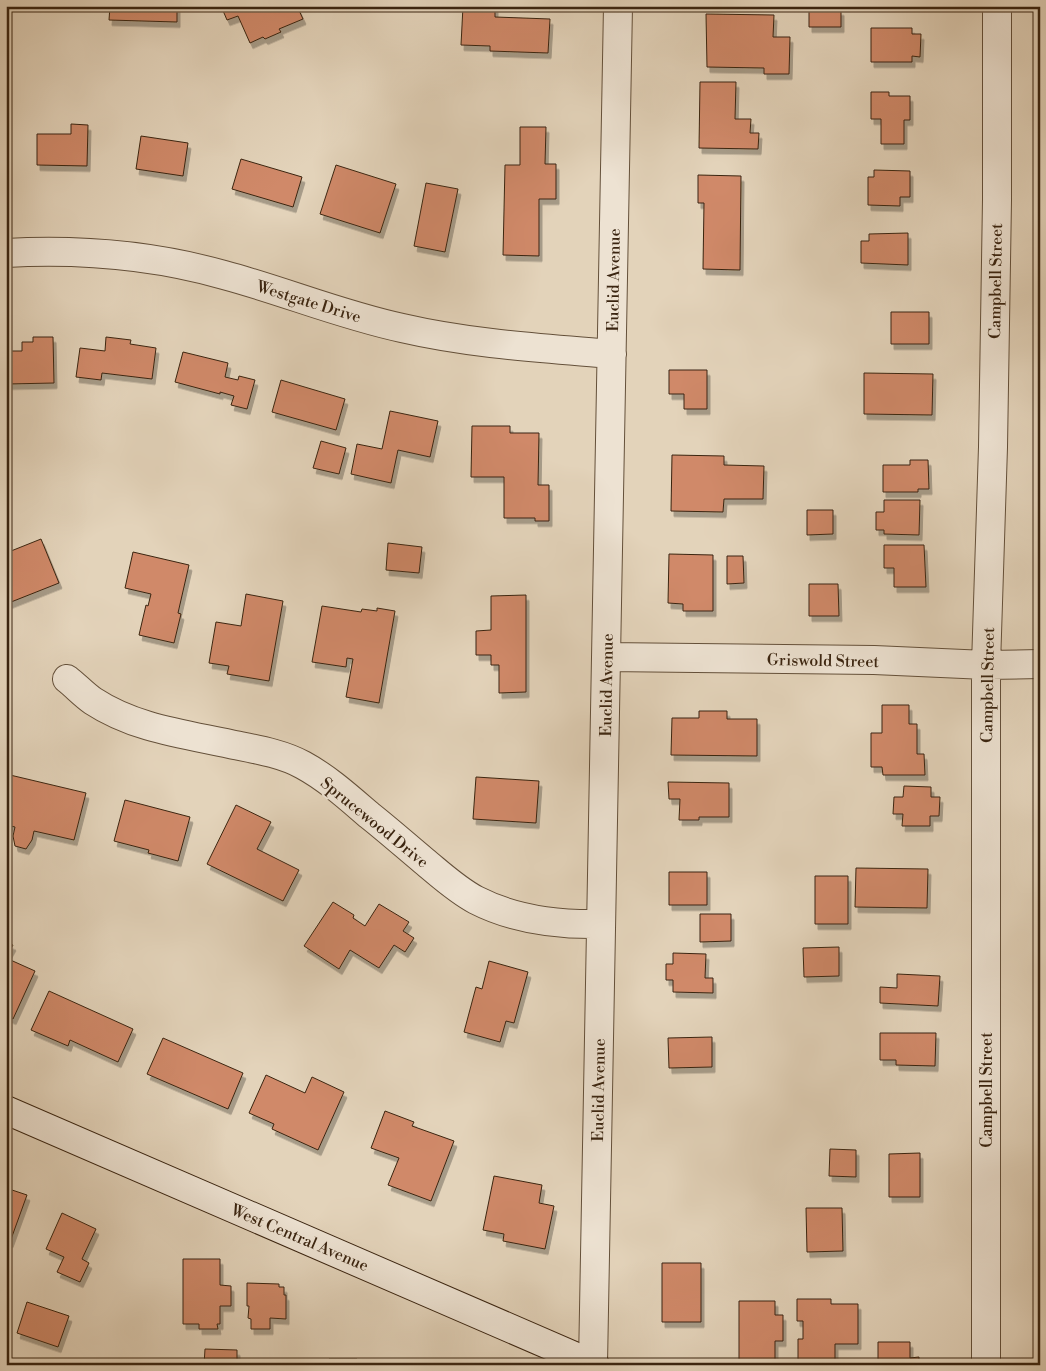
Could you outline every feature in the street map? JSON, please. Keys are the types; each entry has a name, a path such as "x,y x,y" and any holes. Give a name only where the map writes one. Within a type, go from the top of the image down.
{"street":[{"name":"Euclid Avenue","path":"594,1364 618,6"},
{"name":"Campbell Street","path":"986,1365 986,665 993,447 997,190 997,6"},
{"name":"Westgate Drive","path":"6,253 44,251 119,255 176,264 224,275 341,313 403,329 484,343 612,354"},
{"name":"Griswold Street","path":"606,657 874,660 986,665 1040,664"},
{"name":"Sprucewood Drive","path":"67,679 92,700 112,712 140,723 172,732 282,756 302,764 334,785 450,884 475,900 498,910 529,918 601,924"},
{"name":"West Central Avenue","path":"6,1110 594,1364"}],"building":[{"path":"110,6 177,6 177,22 109,20"},
{"path":"221,6 297,6 303,19 279,29 281,32 250,43 238,16 227,20"},
{"path":"463,6 495,6 495,17 550,19 548,53 490,51 490,46 461,45"},
{"path":"809,10 841,10 841,27 809,27"},
{"path":"706,14 774,15 773,37 790,37 789,74 764,74 764,68 707,67"},
{"path":"871,28 912,28 912,34 921,34 920,57 912,56 912,62 871,62"},
{"path":"700,82 736,82 735,119 751,119 750,133 759,133 758,149 699,148"},
{"path":"871,92 889,92 889,96 910,96 910,120 904,120 904,144 881,144 881,119 871,119"},
{"path":"71,124 88,125 87,166 37,165 37,134 71,134"},
{"path":"520,127 546,127 545,164 556,164 556,199 539,199 539,256 503,255 505,165 520,165"},
{"path":"141,136 188,143 183,176 136,169"},
{"path":"241,159 302,177 293,207 232,189"},
{"path":"336,165 396,184 380,233 320,214"},
{"path":"874,170 910,171 910,197 900,197 900,206 868,205 868,177 874,177"},
{"path":"698,175 741,176 740,270 703,269 704,203 698,203"},
{"path":"426,183 458,189 445,252 414,246"},
{"path":"908,233 908,265 861,263 861,241 869,241 869,234"},
{"path":"891,312 929,312 929,344 891,344"},
{"path":"33,337 53,337 54,383 7,384 6,351 22,351 22,342 33,342"},
{"path":"106,337 131,340 130,344 156,348 152,379 102,373 101,380 76,377 80,348 105,351"},
{"path":"183,352 228,363 225,377 238,380 239,376 255,380 247,409 231,405 234,396 175,382"},
{"path":"669,370 707,370 707,409 684,409 684,394 669,394"},
{"path":"864,373 933,374 932,415 864,414"},
{"path":"281,380 345,399 336,430 272,412"},
{"path":"390,411 438,421 430,457 398,450 391,483 351,474 357,444 382,449"},
{"path":"472,426 510,426 510,433 539,433 538,485 549,485 549,521 535,521 535,518 504,518 504,477 471,477"},
{"path":"321,441 346,448 339,474 313,468"},
{"path":"672,455 724,456 724,465 764,466 763,499 724,499 723,512 671,511"},
{"path":"910,460 928,460 929,489 918,489 918,492 883,492 883,465 910,465"},
{"path":"884,500 920,500 919,535 884,534 884,530 876,530 876,512 884,512"},
{"path":"807,510 833,510 833,534 807,535"},
{"path":"41,539 59,583 6,604 6,553"},
{"path":"388,543 422,547 419,573 386,570"},
{"path":"884,545 924,545 926,587 894,587 894,568 884,568"},
{"path":"133,552 189,565 178,613 181,614 174,643 139,635 146,605 148,606 151,594 125,588"},
{"path":"669,554 713,555 713,611 683,611 683,604 668,603"},
{"path":"727,556 743,556 744,583 727,584"},
{"path":"809,584 838,584 839,616 809,616"},
{"path":"246,594 283,601 269,681 227,674 229,666 209,663 216,622 241,626"},
{"path":"526,595 526,692 499,693 499,665 491,665 491,655 476,655 476,631 491,630 491,596"},
{"path":"322,606 361,612 362,609 377,611 377,608 395,611 379,703 346,697 353,659 347,658 346,667 312,662"},
{"path":"882,705 909,705 909,724 917,724 917,754 924,754 925,775 883,775 882,767 871,767 871,733 882,733"},
{"path":"699,711 727,711 727,719 757,719 757,756 671,755 672,718 699,718"},
{"path":"10,775 86,793 74,840 34,831 32,840 26,849 15,846 13,836 15,827 6,825 6,793"},
{"path":"476,777 539,781 536,823 473,819"},
{"path":"668,782 729,783 729,817 699,817 699,820 679,820 680,799 669,799"},
{"path":"904,786 931,787 931,797 940,797 939,816 930,816 930,826 902,826 903,814 893,814 894,797 903,797"},
{"path":"125,800 190,817 178,861 148,853 149,850 114,841"},
{"path":"236,805 271,822 257,849 299,870 283,901 207,864"},
{"path":"856,868 928,869 927,908 855,907"},
{"path":"669,872 707,872 707,905 669,905"},
{"path":"815,876 848,876 848,924 815,924"},
{"path":"333,902 354,915 353,918 365,926 379,904 409,922 403,931 414,938 405,952 394,945 379,968 350,950 339,969 304,946"},
{"path":"700,914 731,914 731,941 700,942"},
{"path":"6,942 13,945 6,958"},
{"path":"839,947 839,976 804,977 803,948"},
{"path":"673,953 706,954 705,978 713,978 713,993 673,992 673,980 666,980 666,964 673,964"},
{"path":"6,958 35,971 13,1019 6,1016"},
{"path":"489,961 528,972 514,1023 506,1021 500,1042 464,1032 476,987 482,989"},
{"path":"897,974 940,976 938,1006 880,1003 880,987 897,988"},
{"path":"49,991 133,1029 118,1062 70,1040 68,1046 31,1030"},
{"path":"880,1033 936,1033 935,1066 896,1065 896,1060 880,1060"},
{"path":"712,1037 712,1067 669,1068 668,1038"},
{"path":"163,1038 243,1073 228,1109 147,1074"},
{"path":"266,1075 305,1093 312,1077 344,1092 318,1150 272,1129 274,1124 249,1113"},
{"path":"385,1111 414,1122 412,1126 454,1141 431,1201 388,1185 399,1158 371,1148"},
{"path":"830,1149 856,1150 856,1177 829,1176"},
{"path":"920,1153 920,1197 889,1197 889,1154"},
{"path":"494,1176 542,1185 539,1203 554,1206 545,1249 503,1241 504,1234 483,1230"},
{"path":"6,1188 27,1195 10,1242 6,1241"},
{"path":"806,1208 842,1208 843,1251 807,1252"},
{"path":"62,1213 96,1229 82,1259 89,1263 80,1282 57,1272 64,1257 46,1249"},
{"path":"183,1259 220,1259 220,1285 231,1286 231,1306 220,1306 220,1324 217,1324 218,1329 199,1329 199,1324 183,1324"},
{"path":"662,1263 701,1263 701,1322 662,1322"},
{"path":"247,1283 279,1284 279,1287 284,1287 286,1319 270,1318 270,1329 251,1329 251,1319 248,1318"},
{"path":"797,1299 831,1299 831,1304 858,1304 858,1344 835,1344 835,1365 798,1365 798,1339 803,1339 803,1321 797,1321"},
{"path":"739,1301 775,1301 775,1315 783,1315 783,1341 775,1341 775,1362 739,1362"},
{"path":"1035,1301 1040,1301 1040,1321 1035,1321"},
{"path":"27,1302 69,1316 58,1347 17,1333"},
{"path":"878,1342 910,1342 910,1358 919,1357 919,1365 878,1365"},
{"path":"205,1349 237,1350 237,1365 204,1365"},
{"path":"329,1359 357,1359 357,1365 329,1365"}]}
